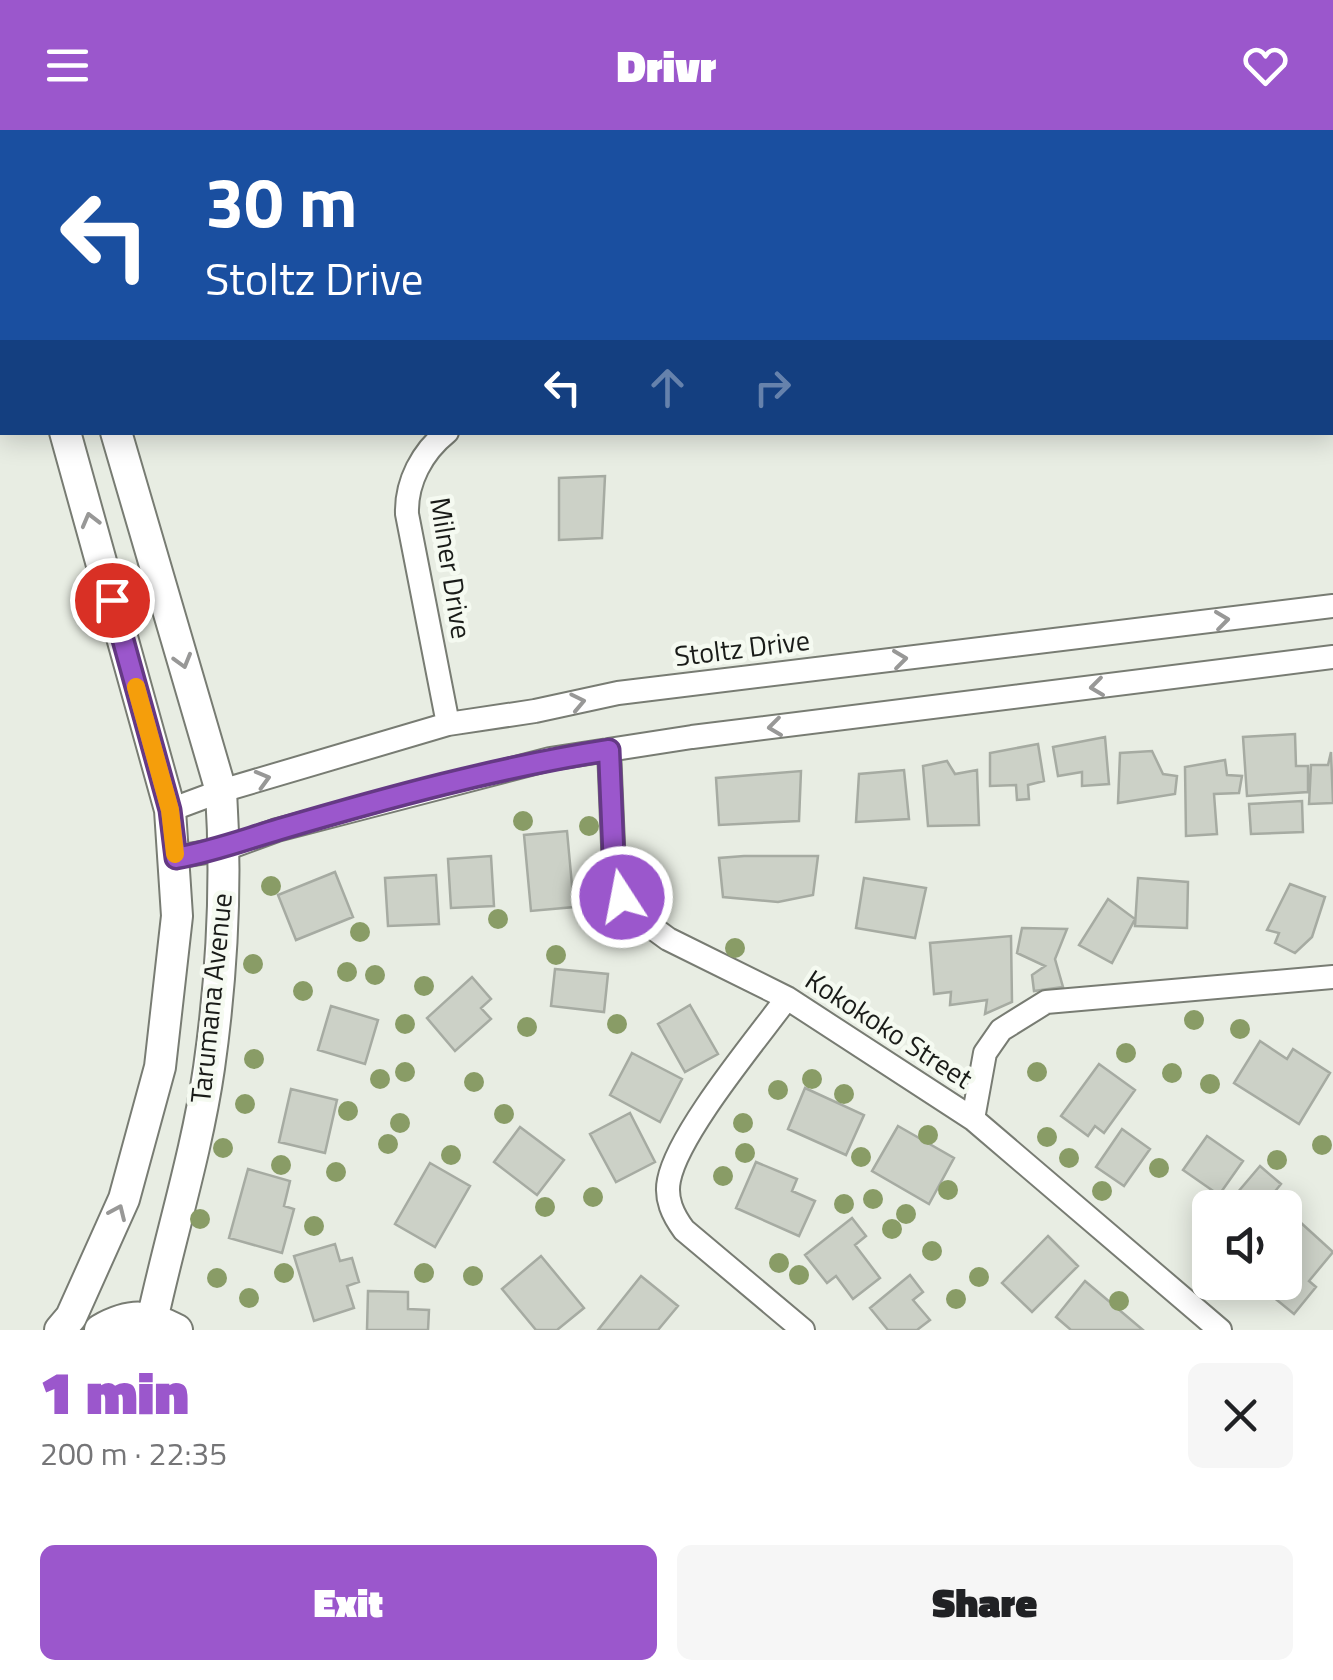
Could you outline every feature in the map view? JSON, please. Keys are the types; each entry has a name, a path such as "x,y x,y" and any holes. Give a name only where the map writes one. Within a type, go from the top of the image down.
{"street":[{"name":"Tarumana Avenue","path":"60,1330 70,1317 124,1199 160,1067 177,916 170,810 66,435"},
{"name":"Tarumana Avenue","path":"117,435 221,791 225,849 224,919 208,1071 158,1325"},
{"name":"Milner Drive","path":"446,435 412,476 406,494 448,724"},
{"name":"Stoltz Drive","path":"170,810 221,791 448,724 618,693 1333,606"},
{"path":"176,858 225,849 276,830 550,759 1333,657"},
{"name":"Kokokoko Street","path":"609,750 614,868 622,897 642,920 668,939 788,998 972,1119 1220,1330"},
{"path":"972,1119 985,1053 1000,1030 1046,1002 1333,977"},
{"path":"788,998 694,1130 669,1179 668,1197 684,1230 803,1330"},
{"path":"94,1267 101,1330 115,1322 158,1325"}],"building":[{"path":"605,476 602,538 559,540 559,478"},
{"path":"1295,734 1296,766 1308,766 1308,792 1247,796 1243,737"},
{"path":"1105,737 1109,784 1082,786 1082,772 1058,776 1053,747"},
{"path":"1038,744 1044,781 1028,785 1029,799 1017,800 1016,785 990,786 990,753"},
{"path":"1152,751 1163,774 1177,776 1175,794 1118,803 1120,753"},
{"path":"1331,752 1333,803 1309,804 1311,765 1328,765"},
{"path":"1225,760 1227,775 1242,776 1239,793 1214,794 1217,834 1186,836 1185,767"},
{"path":"947,761 955,774 977,770 979,825 928,826 923,766"},
{"path":"904,770 909,819 856,822 859,774"},
{"path":"801,771 799,821 719,825 716,778"},
{"path":"1302,801 1303,832 1251,834 1249,804"},
{"path":"567,831 574,907 531,911 524,835"},
{"path":"491,856 494,906 451,908 448,859"},
{"path":"818,856 813,895 778,902 723,897 719,858"},
{"path":"335,872 353,917 296,940 278,895"},
{"path":"436,875 439,924 388,926 385,878"},
{"path":"864,878 926,888 915,938 856,928"},
{"path":"1138,878 1188,882 1187,928 1135,926"},
{"path":"1290,884 1325,897 1312,937 1295,953 1275,943 1279,933 1267,930"},
{"path":"1108,899 1135,919 1112,963 1079,945"},
{"path":"1022,928 1067,929 1055,959 1063,987 1034,991 1032,975 1045,966 1017,953"},
{"path":"1011,936 1012,1002 985,1014 987,1000 950,1005 951,992 934,994 930,943"},
{"path":"555,969 608,974 604,1012 551,1006"},
{"path":"472,977 491,999 481,1008 491,1019 455,1051 427,1018"},
{"path":"690,1005 718,1054 685,1072 658,1024"},
{"path":"331,1006 378,1020 365,1064 318,1050"},
{"path":"1260,1041 1287,1059 1293,1049 1330,1073 1299,1124 1234,1083"},
{"path":"632,1053 682,1079 660,1122 610,1095"},
{"path":"1099,1064 1135,1090 1104,1133 1095,1126 1088,1136 1061,1116"},
{"path":"805,1088 864,1115 846,1155 788,1129"},
{"path":"291,1089 337,1100 325,1153 279,1142"},
{"path":"630,1113 655,1162 616,1182 590,1134"},
{"path":"898,1126 954,1158 929,1204 872,1171"},
{"path":"520,1127 564,1160 537,1195 494,1162"},
{"path":"1122,1129 1150,1149 1124,1186 1096,1167"},
{"path":"1207,1136 1243,1161 1223,1190 1212,1190 1183,1170"},
{"path":"756,1162 797,1179 792,1191 815,1201 799,1236 736,1208"},
{"path":"430,1163 470,1186 435,1247 395,1224"},
{"path":"1260,1166 1281,1184 1276,1190 1240,1190"},
{"path":"248,1169 290,1181 284,1206 294,1209 282,1253 229,1238"},
{"path":"852,1218 866,1236 855,1245 880,1278 853,1299 836,1276 827,1283 805,1255"},
{"path":"1302,1224 1333,1252 1309,1281 1316,1287 1294,1314 1277,1300 1302,1300"},
{"path":"1048,1236 1078,1266 1032,1312 1002,1283"},
{"path":"335,1244 340,1261 352,1258 359,1282 347,1286 354,1308 314,1321 294,1256"},
{"path":"541,1256 584,1308 557,1330 536,1330 502,1289"},
{"path":"910,1275 923,1292 913,1300 930,1320 917,1330 888,1330 870,1308"},
{"path":"641,1276 678,1306 658,1330 598,1330"},
{"path":"1085,1281 1143,1330 1071,1330 1056,1317"},
{"path":"368,1291 408,1292 408,1309 429,1310 428,1330 367,1330"}],"slow traffic":[{"path":"136,687 170,810 175,854"}],"route":[{"path":"112,600 170,810 176,858 225,849 276,830 550,759 609,750 614,868 622,897"}]}
